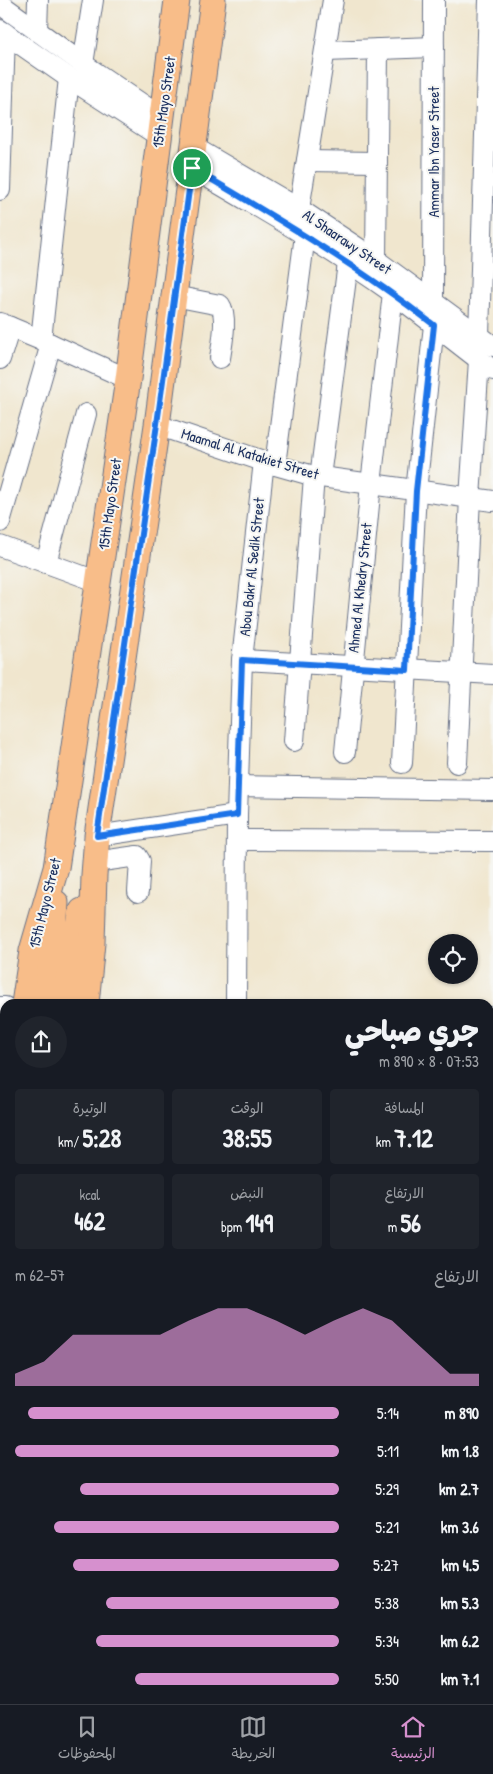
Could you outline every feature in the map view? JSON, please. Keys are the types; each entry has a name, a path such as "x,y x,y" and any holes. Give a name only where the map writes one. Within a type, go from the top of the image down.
{"main road":[{"name":"15th Mayo Street","path":"25,999 32,951 56,868 128,379 178,0"},
{"path":"86,999 92,943 94,868 97,836 157,424 213,0"},
{"path":"46,999 56,918 56,868"},
{"path":"64,999 77,930 94,868"}],"street":[{"path":"37,31 38,0"},
{"path":"0,522 46,342 76,71 93,0"},
{"path":"299,209 333,0"},
{"name":"Ammar Ibn Yaser Street","path":"433,303 434,0"},
{"path":"457,762 470,498 486,353 490,74 489,0"},
{"path":"4,4 37,31 76,71"},
{"path":"0,190 2,32 76,71 160,126"},
{"path":"326,51 434,47"},
{"path":"376,260 378,49"},
{"name":"Al Shaarawy Street","path":"193,158 299,209 376,260 433,303 486,353"},
{"name":"Al Shaarawy Street","path":"193,158 393,293 434,325 486,353"},
{"path":"307,161 377,162"},
{"name":"Abou Bakr Al Sedik Street","path":"236,999 237,815 242,660 305,234"},
{"path":"294,741 299,664 317,477 348,263"},
{"name":"Ahmed Al Khedry Street","path":"345,752 371,484 393,293"},
{"path":"174,296 220,305 224,316 220,358"},
{"path":"402,764 416,491 434,325"},
{"path":"0,359 5,326 46,342 128,379"},
{"path":"46,563 86,414"},
{"name":"Maamal Al Katakiet Street","path":"157,424 317,477 493,501"},
{"path":"0,546 99,582"},
{"path":"242,660 493,674"},
{"path":"238,786 493,790"},
{"path":"97,836 237,815"},
{"path":"238,840 493,841"},
{"path":"94,868 137,856 140,861 138,892"}],"route":[{"path":"192,168 305,234 393,293 434,325 416,491 407,670 242,660 237,815 97,836 157,424 192,168"}]}
